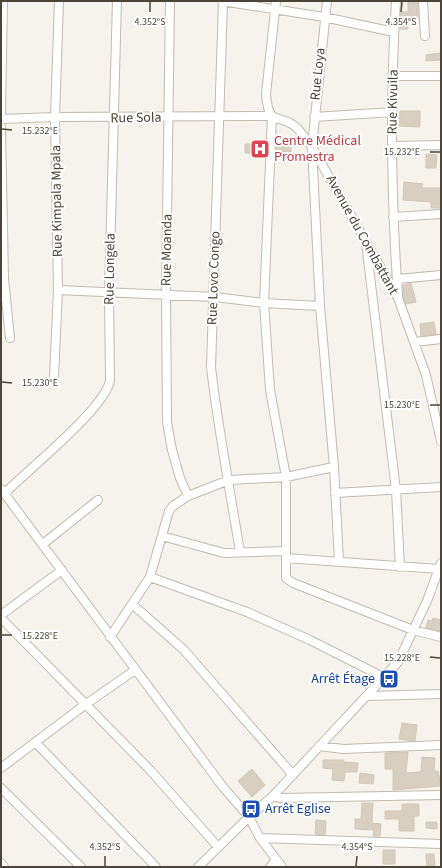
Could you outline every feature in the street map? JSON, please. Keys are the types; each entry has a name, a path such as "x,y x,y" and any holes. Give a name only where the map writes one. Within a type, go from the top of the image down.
{"street":[{"path":"1,118 3,1"},
{"name":"Rue Kimpala Mpala","path":"54,377 58,290 55,117 59,1"},
{"name":"Rue Longela","path":"3,491 51,452 99,402 108,389 111,372 109,293 117,1"},
{"name":"Rue Moanda","path":"170,1 166,295 167,422 172,450 180,478 188,496"},
{"path":"223,1 275,5 394,32"},
{"name":"Rue Lovo Congo","path":"223,1 218,116 215,297 211,367 216,416 229,480 240,552"},
{"name":"Rue Loya","path":"327,1 324,17 312,147 320,306 334,467 340,561"},
{"name":"Rue Kivuila","path":"396,1 392,146 393,217 398,298"},
{"path":"424,1 425,36"},
{"path":"275,5 266,94 267,107 272,116 264,303 270,390 286,477 285,575 289,581 413,630 441,637"},
{"path":"394,76 441,76"},
{"path":"314,117 393,112"},
{"name":"Rue Sola","path":"1,118 272,116"},
{"name":"Avenue du Combattant","path":"272,116 296,127 312,147 366,238 398,298 426,375 441,441"},
{"path":"1,127 4,279 10,338"},
{"path":"392,146 441,145"},
{"path":"393,217 441,214"},
{"path":"366,238 396,490 400,567"},
{"path":"397,279 441,275"},
{"path":"58,290 215,297 264,303 320,306"},
{"path":"414,342 441,339"},
{"path":"110,637 150,577 169,511 173,506 188,496 229,480 286,477 334,467"},
{"path":"335,493 441,487"},
{"path":"3,491 110,637 223,787 249,817 260,838 282,867"},
{"path":"43,544 98,500"},
{"path":"162,536 217,552 286,554 400,567 440,566 438,582 398,662 385,678 273,796 249,817 198,867"},
{"path":"62,570 1,617 151,771 218,847"},
{"path":"150,577 247,612 310,640 385,678"},
{"path":"132,604 184,650 293,775"},
{"path":"1,768 86,704 135,670"},
{"path":"368,696 441,694"},
{"path":"36,743 156,867"},
{"path":"319,746 343,749 441,745"},
{"path":"1,788 81,867"},
{"path":"273,796 280,798 441,795"},
{"path":"260,838 441,844"},
{"path":"270,867 276,860"},
{"path":"1,863 4,867"}],"building":[{"path":"408,1 418,1 418,20 408,20 408,29 400,29 401,12 408,12"},
{"path":"440,53 441,60 426,61 426,55"},
{"path":"400,111 420,111 420,127 399,126"},
{"path":"245,144 265,144 265,151 264,153 245,153"},
{"path":"276,144 291,145 291,152 276,151"},
{"path":"426,154 437,155 436,168 426,168"},
{"path":"404,182 423,184 422,188 441,188 441,208 431,208 431,202 403,200"},
{"path":"411,283 416,302 406,304 403,297 403,285"},
{"path":"434,322 436,334 421,336 420,324"},
{"path":"433,618 441,620 441,631 426,628 428,620 432,621"},
{"path":"402,723 417,725 415,741 399,739"},
{"path":"408,752 406,773 421,772 422,757 435,758 434,771 438,771 441,786 393,790 393,769 385,769 385,753"},
{"path":"323,760 344,760 343,762 358,763 357,772 345,772 344,781 332,780 333,769 323,768"},
{"path":"252,769 265,785 252,797 238,781"},
{"path":"360,773 374,775 373,784 359,783"},
{"path":"362,803 373,803 372,823 381,824 380,836 373,836 374,830 355,829 355,819 361,819"},
{"path":"402,804 419,804 419,816 414,816 414,831 399,831 399,819 385,819 385,811 402,811"},
{"path":"316,820 326,821 325,835 315,834"},
{"path":"426,822 437,822 437,829 426,828"},
{"path":"383,850 395,850 395,864 383,864"},
{"path":"426,854 434,854 435,867 427,867"}],"place":[{"name":"Centre Médical Promestra","path":"260,149"},
{"name":"Arrêt Étage","path":"389,679"},
{"name":"Arrêt Eglise","path":"251,809"}]}
